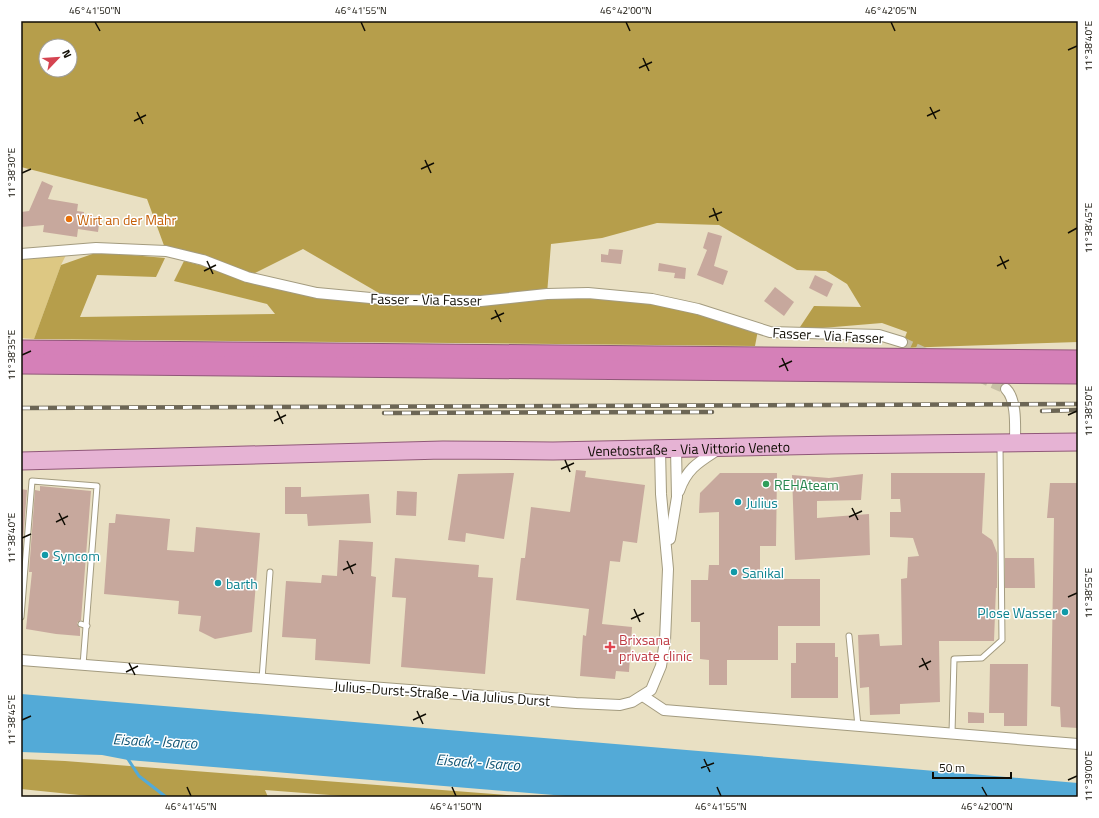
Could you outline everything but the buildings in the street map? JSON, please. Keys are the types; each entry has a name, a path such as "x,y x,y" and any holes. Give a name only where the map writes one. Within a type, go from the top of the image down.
{"highway":[{"path":"21,350 1078,360"},
{"path":"21,364 1078,374"}],"main road":[{"name":"Venetostraße - Via Vittorio Veneto","path":"21,461 436,450 668,449 1078,442"}],"street":[{"name":"Fasser - Via Fasser","path":"21,254 96,248 166,251 203,260 247,277 317,293 392,300 481,301 547,294 588,293 652,298 698,310 770,332 879,335 902,342"},
{"path":"1006,389 1011,394 1013,401 1008,442"},
{"path":"720,448 692,467 683,478 676,497 668,552 664,641 661,666 656,682 643,696 664,710 1078,744"},
{"path":"668,449 676,497"},
{"path":"668,449 661,494 668,552"},
{"name":"Julius-Durst-Straße - Via Julius Durst","path":"21,660 612,704 632,702 643,696"}],"lane":[{"path":"952,733 954,659 982,658 1002,640 1002,598 1008,442"},
{"path":"21,616 32,481 98,486 83,665"},
{"path":"262,679 270,572"},
{"path":"81,624 86,626"},
{"path":"849,636 858,726"}],"shaded area":[{"path":"21,21 1078,21 1078,342 901,348 907,332 882,323 798,330 814,306 861,307 847,284 826,271 797,270 719,225 657,223 602,238 551,244 547,294 652,299 758,330 755,346 34,339 61,265 98,252 165,258 156,277 97,275 80,317 275,314 267,304 174,281 184,261 247,277 166,251 147,199 21,167","holes":["303,249 391,300 247,277"]},
{"path":"68,251 61,265 34,339 21,338 21,255"},
{"path":"21,759 65,761 532,797 356,797 265,790 268,797 99,797 21,789"}],"water":[{"name":"Eisack - Isarco","path":"21,694 1078,783 1078,797 578,797 128,760 102,755 21,752"}],"waterway":[{"name":"Eisack - Isarco","path":"126,756 139,776 166,797"}],"tunnel":[{"path":"902,342 928,354"},
{"path":"979,377 1006,389"}],"railway":[{"path":"21,408 1078,404"},
{"path":"1042,411 1078,410"},
{"path":"384,413 712,412"}],"place":[{"name":"Wirt an der Mahr","path":"69,219"},
{"name":"REHAteam","path":"766,484"},
{"name":"Julius","path":"738,502"},
{"name":"Syncom","path":"45,555"},
{"name":"Sanikal","path":"734,572"},
{"name":"barth","path":"218,583"},
{"name":"Plose Wasser","path":"1065,612"},
{"name":"Brixsana private clinic","path":"610,647"}]}
